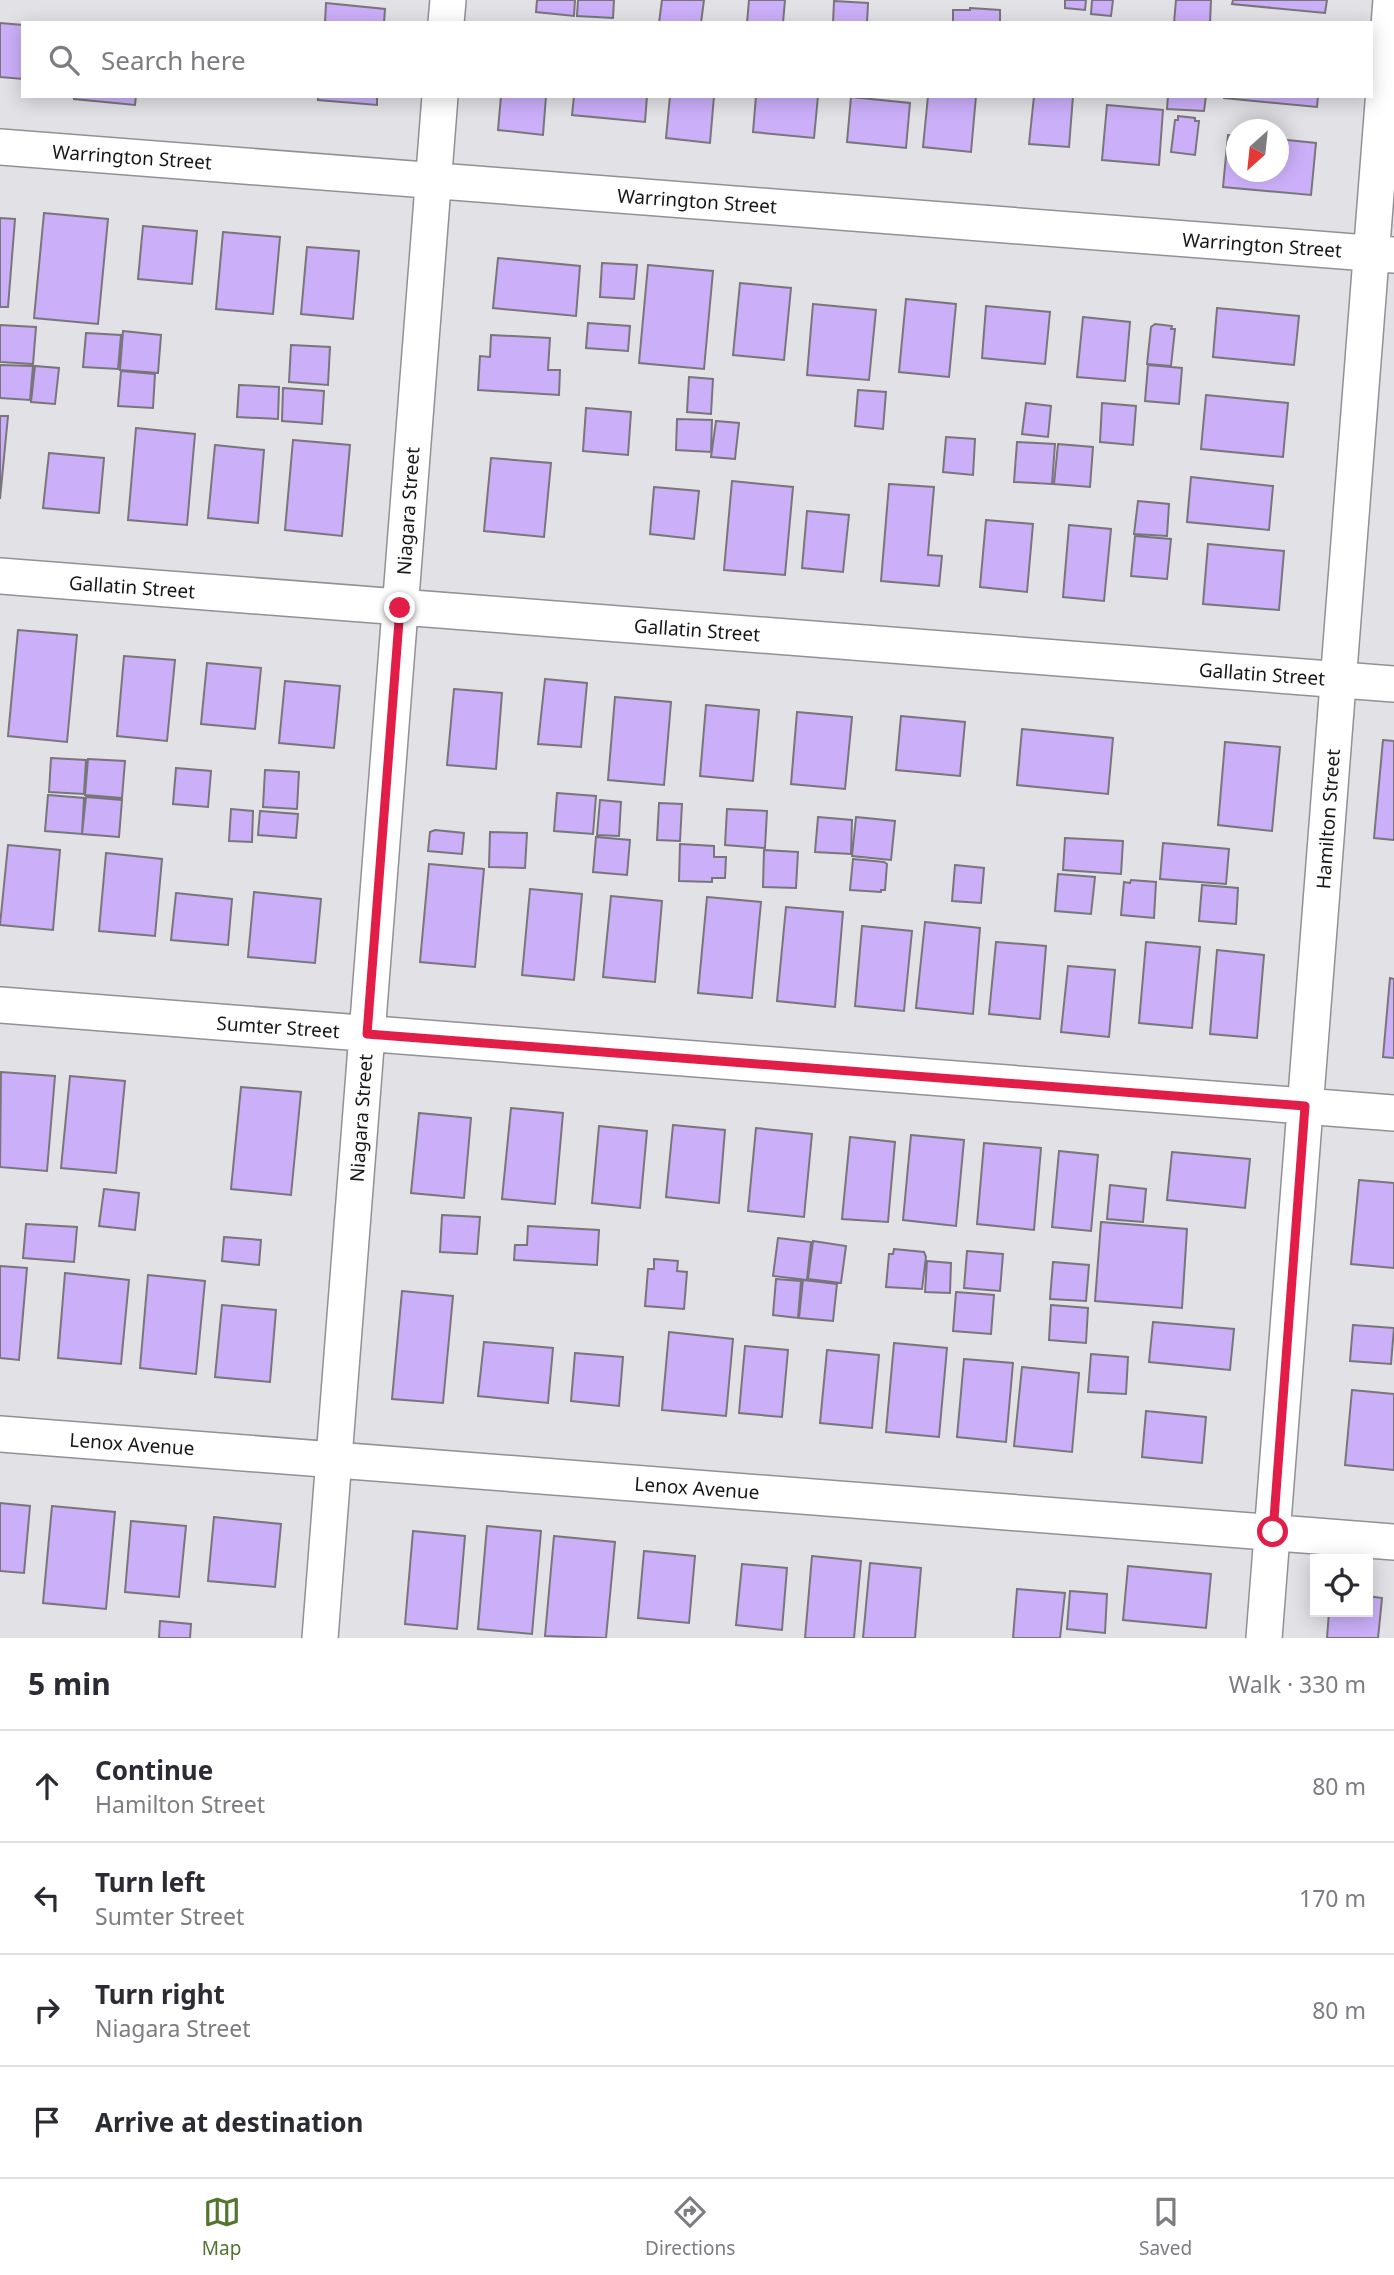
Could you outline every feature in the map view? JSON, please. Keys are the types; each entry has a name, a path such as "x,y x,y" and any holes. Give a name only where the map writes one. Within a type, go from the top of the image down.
{"street":[{"path":"446,21 448,0"},
{"name":"Hamilton Street","path":"1264,1638 1339,680 1383,254 1391,0"},
{"name":"Niagara Street","path":"320,1638 440,98"},
{"name":"Warrington Street","path":"0,146 1383,254"},
{"name":"Gallatin Street","path":"0,576 1394,684"},
{"name":"Sumter Street","path":"0,1005 1394,1113"},
{"name":"Lenox Avenue","path":"0,1434 1394,1542"}],"building":[{"path":"537,0 575,0 574,16 536,12"},
{"path":"578,0 614,0 613,18 577,16"},
{"path":"662,0 704,0 701,21 659,21"},
{"path":"749,0 785,0 783,21 747,21"},
{"path":"1065,0 1086,0 1085,10 1065,8"},
{"path":"1092,0 1113,0 1111,16 1091,14"},
{"path":"1176,0 1211,0 1210,21 1174,21"},
{"path":"1233,0 1327,0 1325,13 1232,4"},
{"path":"834,1 868,3 867,21 833,21"},
{"path":"326,3 385,9 384,21 325,21"},
{"path":"953,10 1000,10 1000,21 953,21"},
{"path":"0,23 21,25 21,79 0,77"},
{"path":"74,98 136,98 135,105"},
{"path":"377,98 377,105 318,100"},
{"path":"501,98 546,98 543,135 498,130"},
{"path":"574,98 647,98 645,122 572,115"},
{"path":"670,98 714,98 710,143 666,138"},
{"path":"756,98 818,98 814,138 753,132"},
{"path":"851,98 910,103 906,148 847,142"},
{"path":"928,98 976,98 971,152 923,147"},
{"path":"1034,98 1073,98 1069,147 1029,144"},
{"path":"1168,98 1206,98 1204,111 1167,109"},
{"path":"1224,98 1318,98 1317,107"},
{"path":"1107,105 1163,110 1159,165 1102,160"},
{"path":"1178,116 1199,121 1195,155 1171,152 1175,120 1178,120"},
{"path":"1289,140 1316,143 1311,195 1223,187 1226,156 1226,182 1289,182"},
{"path":"44,213 108,219 98,324 34,318"},
{"path":"0,218 15,219 8,307 0,307"},
{"path":"143,226 197,231 192,284 138,279"},
{"path":"223,232 280,237 273,314 216,309"},
{"path":"307,247 359,251 353,319 301,314"},
{"path":"498,258 580,266 576,316 493,308"},
{"path":"602,263 637,265 634,299 600,297"},
{"path":"648,265 713,271 704,369 639,363"},
{"path":"740,283 791,288 784,360 733,355"},
{"path":"906,299 956,304 949,377 899,372"},
{"path":"813,304 876,310 869,380 807,375"},
{"path":"986,306 1050,312 1045,364 982,358"},
{"path":"1217,308 1299,316 1294,365 1213,357"},
{"path":"1083,317 1130,322 1125,381 1077,377"},
{"path":"588,323 630,326 628,351 586,348"},
{"path":"1155,324 1172,326 1171,329 1175,329 1171,366 1147,364 1151,327"},
{"path":"0,325 36,327 33,364 0,362"},
{"path":"123,331 161,335 158,373 120,370"},
{"path":"86,333 121,335 118,369 83,367"},
{"path":"491,335 550,338 548,370 560,370 559,395 478,390 480,356 490,357"},
{"path":"291,345 330,347 328,385 289,382"},
{"path":"0,365 33,366 30,400 0,398"},
{"path":"1148,365 1182,368 1179,404 1145,401"},
{"path":"35,366 59,368 55,404 31,402"},
{"path":"121,371 155,374 153,408 118,406"},
{"path":"689,377 713,379 711,414 687,412"},
{"path":"239,385 279,387 278,419 237,417"},
{"path":"283,388 324,391 322,424 282,421"},
{"path":"858,390 886,392 883,429 855,426"},
{"path":"1206,395 1288,403 1283,457 1201,449"},
{"path":"1026,403 1051,406 1048,437 1022,434"},
{"path":"1102,403 1136,406 1133,445 1100,442"},
{"path":"586,408 631,412 628,455 583,451"},
{"path":"0,416 8,416 0,499"},
{"path":"677,419 712,420 711,452 676,450"},
{"path":"716,421 739,423 735,459 711,457"},
{"path":"136,428 195,434 187,525 128,520"},
{"path":"946,437 975,439 973,475 943,472"},
{"path":"293,440 350,445 342,536 285,530"},
{"path":"1017,442 1055,444 1052,484 1014,482"},
{"path":"1058,444 1093,447 1090,487 1054,484"},
{"path":"215,445 264,450 258,523 208,518"},
{"path":"49,453 104,458 99,513 43,508"},
{"path":"491,458 551,463 544,537 484,531"},
{"path":"1191,477 1273,486 1269,530 1187,522"},
{"path":"732,481 793,487 785,575 724,570"},
{"path":"889,484 934,487 928,555 942,556 939,586 881,581"},
{"path":"654,487 699,491 694,539 650,534"},
{"path":"1138,501 1169,504 1167,536 1134,534"},
{"path":"807,511 849,515 843,572 802,568"},
{"path":"986,520 1033,524 1027,592 980,587"},
{"path":"1069,525 1111,529 1104,601 1063,597"},
{"path":"1135,536 1171,539 1167,579 1131,576"},
{"path":"1208,544 1284,551 1279,610 1203,604"},
{"path":"18,630 77,635 67,742 8,736"},
{"path":"124,656 175,660 167,741 117,736"},
{"path":"207,663 261,668 255,729 201,724"},
{"path":"545,679 587,683 581,747 538,744"},
{"path":"285,681 340,686 334,748 279,743"},
{"path":"454,689 502,693 496,769 447,765"},
{"path":"615,697 671,702 664,785 608,780"},
{"path":"706,705 759,710 753,781 700,776"},
{"path":"797,712 852,717 845,789 791,784"},
{"path":"901,716 965,722 960,776 896,770"},
{"path":"1022,729 1113,738 1108,794 1017,785"},
{"path":"1383,740 1394,741 1394,840 1374,838"},
{"path":"1225,742 1280,747 1272,831 1218,825"},
{"path":"51,758 86,760 84,794 49,792"},
{"path":"88,759 125,761 122,798 85,795"},
{"path":"176,768 211,771 208,807 173,804"},
{"path":"265,770 299,772 297,809 263,807"},
{"path":"557,793 596,796 593,834 554,831"},
{"path":"48,795 84,798 82,834 45,831"},
{"path":"86,797 122,800 119,837 82,834"},
{"path":"600,800 621,802 619,836 597,835"},
{"path":"659,803 682,804 680,841 657,840"},
{"path":"231,809 253,811 252,842 229,841"},
{"path":"727,809 767,811 765,848 725,845"},
{"path":"260,811 298,814 296,838 258,835"},
{"path":"818,817 852,820 851,854 815,852"},
{"path":"856,817 895,821 891,860 852,856"},
{"path":"435,830 464,833 462,854 428,851 430,832"},
{"path":"490,832 527,833 525,868 489,867"},
{"path":"596,837 630,840 627,875 593,872"},
{"path":"1065,838 1123,841 1121,874 1063,870"},
{"path":"1163,843 1229,849 1226,884 1160,879"},
{"path":"680,844 714,846 714,857 726,857 725,878 712,878 712,882 679,881"},
{"path":"8,845 60,850 53,930 0,925"},
{"path":"764,850 798,852 796,888 763,887"},
{"path":"106,853 162,859 155,936 99,931"},
{"path":"853,859 887,864 885,890 850,890"},
{"path":"429,864 484,869 475,967 420,962"},
{"path":"955,865 984,868 981,903 952,901"},
{"path":"1058,874 1095,877 1091,914 1055,911"},
{"path":"1131,880 1156,882 1154,918 1121,915 1124,882 1130,883"},
{"path":"1202,885 1238,888 1236,924 1199,921"},
{"path":"530,889 582,894 574,980 522,975"},
{"path":"254,892 321,899 315,963 248,957"},
{"path":"176,893 232,899 228,945 171,940"},
{"path":"611,896 662,901 655,982 603,977"},
{"path":"707,897 761,902 752,998 698,993"},
{"path":"786,907 843,912 835,1007 777,1001"},
{"path":"925,922 980,928 973,1014 916,1008"},
{"path":"862,926 912,931 904,1011 855,1006"},
{"path":"996,942 1046,946 1040,1019 989,1014"},
{"path":"1146,942 1200,947 1192,1028 1139,1023"},
{"path":"1217,950 1264,955 1257,1038 1210,1034"},
{"path":"1068,966 1115,970 1109,1037 1061,1032"},
{"path":"1390,978 1394,979 1394,1058 1383,1057"},
{"path":"1,1072 55,1076 47,1171 0,1167"},
{"path":"70,1076 125,1081 116,1173 61,1168"},
{"path":"241,1087 301,1092 291,1195 231,1189"},
{"path":"511,1108 563,1113 555,1204 502,1199"},
{"path":"419,1113 471,1118 464,1198 411,1193"},
{"path":"673,1125 725,1130 719,1203 666,1197"},
{"path":"599,1126 647,1131 640,1208 592,1203"},
{"path":"756,1128 812,1134 804,1217 748,1211"},
{"path":"911,1135 964,1140 956,1226 903,1220"},
{"path":"850,1137 895,1142 888,1222 842,1219"},
{"path":"984,1143 1041,1148 1034,1230 977,1224"},
{"path":"1059,1151 1098,1155 1091,1231 1052,1227"},
{"path":"1172,1152 1250,1159 1245,1208 1167,1200"},
{"path":"1359,1180 1394,1183 1394,1268 1351,1264"},
{"path":"1110,1185 1146,1189 1143,1222 1107,1219"},
{"path":"104,1189 139,1193 135,1230 99,1226"},
{"path":"442,1215 480,1217 477,1254 440,1252"},
{"path":"1101,1222 1187,1229 1182,1308 1095,1301"},
{"path":"26,1224 77,1227 74,1262 23,1258"},
{"path":"528,1226 599,1230 597,1265 514,1260 515,1245 527,1245"},
{"path":"224,1237 261,1240 259,1265 222,1261"},
{"path":"778,1238 811,1242 807,1280 773,1276"},
{"path":"813,1241 846,1246 841,1283 808,1279"},
{"path":"894,1249 924,1252 926,1257 922,1289 886,1287 889,1254 893,1254"},
{"path":"967,1251 1003,1254 1000,1291 964,1288"},
{"path":"654,1259 678,1261 677,1271 687,1272 684,1309 645,1306 648,1269 654,1269"},
{"path":"927,1261 951,1263 950,1293 925,1292"},
{"path":"1053,1262 1089,1265 1086,1301 1050,1299"},
{"path":"0,1266 27,1268 19,1360 0,1358"},
{"path":"65,1273 129,1280 121,1364 58,1358"},
{"path":"148,1275 205,1281 196,1374 140,1368"},
{"path":"776,1279 801,1281 798,1318 773,1315"},
{"path":"803,1280 837,1284 833,1321 799,1318"},
{"path":"402,1291 453,1296 443,1403 392,1399"},
{"path":"956,1292 994,1295 991,1334 953,1331"},
{"path":"222,1305 276,1310 270,1382 215,1377"},
{"path":"1051,1305 1088,1308 1086,1343 1049,1340"},
{"path":"1153,1322 1234,1329 1230,1370 1149,1362"},
{"path":"1353,1325 1394,1328 1391,1364 1350,1361"},
{"path":"669,1332 733,1339 726,1416 662,1410"},
{"path":"484,1342 553,1348 548,1403 478,1396"},
{"path":"894,1343 947,1348 939,1437 886,1432"},
{"path":"745,1346 788,1350 782,1417 739,1413"},
{"path":"827,1350 879,1355 872,1428 820,1423"},
{"path":"575,1353 623,1357 619,1406 571,1401"},
{"path":"1091,1354 1128,1357 1126,1394 1088,1392"},
{"path":"964,1359 1013,1363 1006,1442 957,1437"},
{"path":"1022,1367 1079,1373 1072,1452 1014,1446"},
{"path":"1352,1390 1394,1394 1394,1470 1345,1465"},
{"path":"1146,1411 1206,1417 1202,1463 1142,1457"},
{"path":"0,1503 30,1506 24,1573 0,1571"},
{"path":"52,1506 115,1512 106,1609 43,1603"},
{"path":"214,1517 281,1524 275,1587 208,1581"},
{"path":"131,1521 186,1526 179,1597 125,1592"},
{"path":"487,1526 541,1531 532,1634 478,1629"},
{"path":"413,1531 465,1536 457,1629 405,1624"},
{"path":"554,1536 615,1542 606,1638 545,1636"},
{"path":"644,1551 695,1556 689,1623 638,1618"},
{"path":"812,1556 861,1561 854,1638 805,1638"},
{"path":"870,1563 921,1568 915,1638 863,1638"},
{"path":"742,1564 787,1568 782,1630 736,1625"},
{"path":"1128,1566 1211,1574 1206,1628 1123,1620"},
{"path":"1017,1589 1065,1593 1060,1638 1013,1638"},
{"path":"1070,1591 1107,1594 1105,1633 1067,1629"},
{"path":"1373,1597 1382,1598 1378,1638 1327,1638 1329,1617 1373,1617"},
{"path":"160,1621 191,1624 190,1638 159,1638"}],"route":[{"path":"400,608 367,1034 1305,1106 1273,1532"}]}
